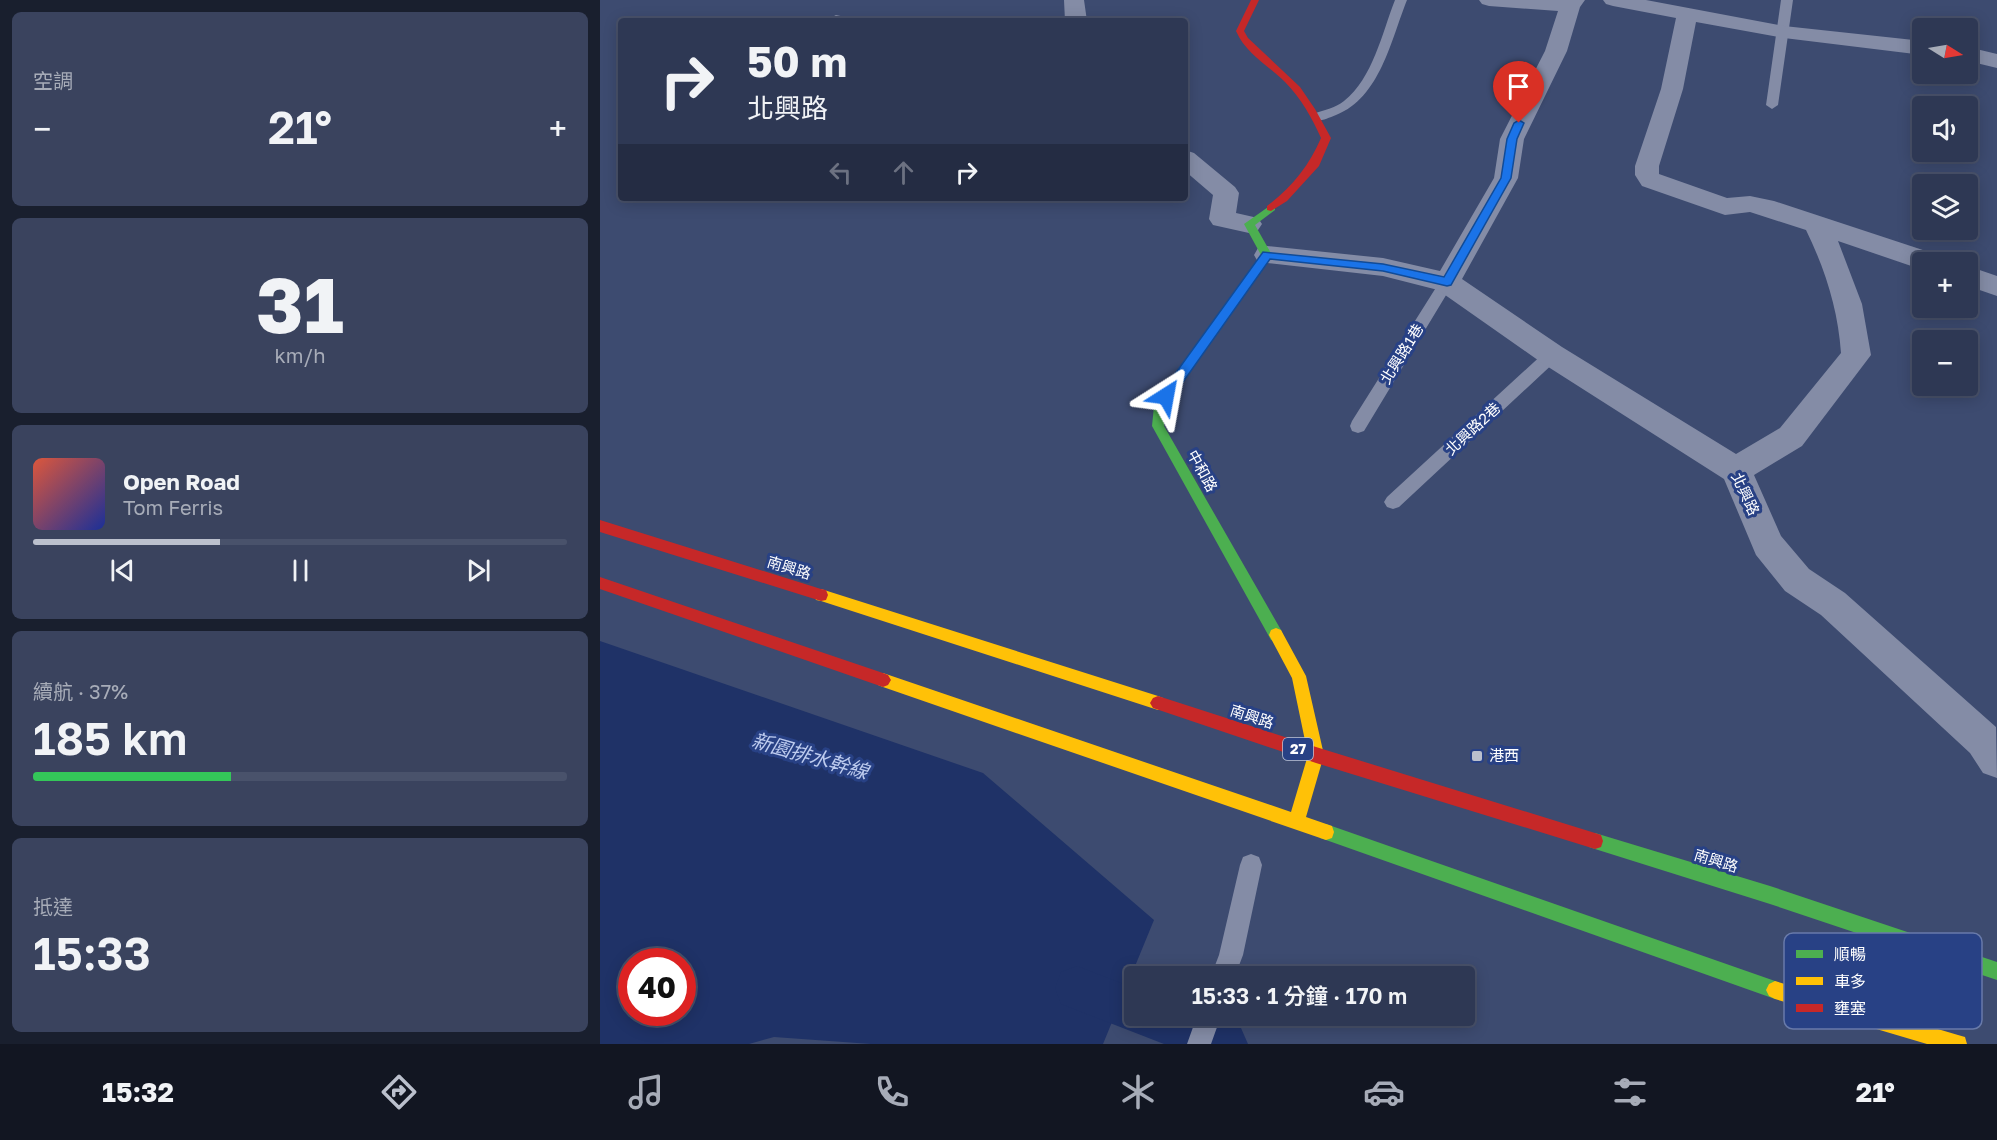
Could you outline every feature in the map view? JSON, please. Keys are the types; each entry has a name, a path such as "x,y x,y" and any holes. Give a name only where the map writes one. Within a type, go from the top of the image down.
{"main road":[{"path":"1255,0 1240,31 1243,40 1293,83 1318,117 1326,138 1316,164 1283,199 1250,224 1267,255"},
{"name":"中和路","path":"1267,255 1173,385 1160,406 1158,426 1299,676 1316,755 1296,822"},
{"name":"南興路","path":"600,526 1035,662 1316,755 1758,891 1883,933"},
{"path":"600,583 1296,822 1784,993"},
{"name":"南興路","path":"1982,966 1997,971"},
{"path":"1907,1029 1958,1044"}],"street":[{"path":"1074,0 1076,18"},
{"path":"1447,282 1506,178 1512,139 1556,51 1572,3 1490,0"},
{"path":"1613,0 1784,32 1912,47"},
{"path":"1687,14 1672,89 1647,166 1647,175 1651,180 1725,207 1750,204 1765,207 1912,256"},
{"path":"1978,56 1997,61"},
{"path":"1188,161 1226,193 1222,219 1250,224"},
{"path":"1736,470 1791,437 1856,355 1855,324 1834,259 1816,224"},
{"name":"北興路","path":"1267,255 1383,267 1447,282 1552,355 1736,470 1768,545 1797,580 1833,604 1983,740 1997,759"},
{"path":"1978,279 1997,286"}],"lane":[{"path":"1318,117 1348,104 1359,94 1372,71 1401,0"},
{"path":"1772,105 1787,0"},
{"name":"北興路1巷","path":"1358,426 1447,282"},
{"name":"北興路2巷","path":"1393,502 1552,355"},
{"path":"1227,966 1251,865"},
{"path":"1199,1044 1205,1026"}],"water":[{"path":"600,641 983,773 1154,920 1135,966 1124,966 1124,993 1103,1044 871,1044 774,1037 749,1044 600,1044"}],"waterway":[{"name":"新園排水幹線","path":"1077,988 1124,1006"},
{"name":"新園排水幹線","path":"1176,1026 1225,1044"}],"traffic: fast":[{"path":"1271,208 1249,224 1267,255 1173,385 1160,406 1158,426 1276,635"},
{"path":"1326,832 1775,990"},
{"path":"1595,841 1884,933"},
{"path":"1982,966 1997,971"}],"traffic: slow":[{"path":"821,595 1158,703"},
{"path":"1276,635 1299,676 1316,755 1296,822"},
{"path":"883,680 1326,832"},
{"path":"1775,990 1784,993"},
{"path":"1907,1029 1958,1044"}],"traffic: jam":[{"path":"1255,0 1240,31 1243,38 1296,89 1311,109 1326,138 1315,164 1283,199 1271,208"},
{"path":"600,526 821,595"},
{"path":"600,583 883,680"},
{"path":"1158,703 1316,755 1595,841"}],"place":[{"name":"港西","path":"1477,756"}],"route":[{"path":"1166,396 1267,255 1383,267 1447,282 1506,178 1512,139 1519,123"}]}
